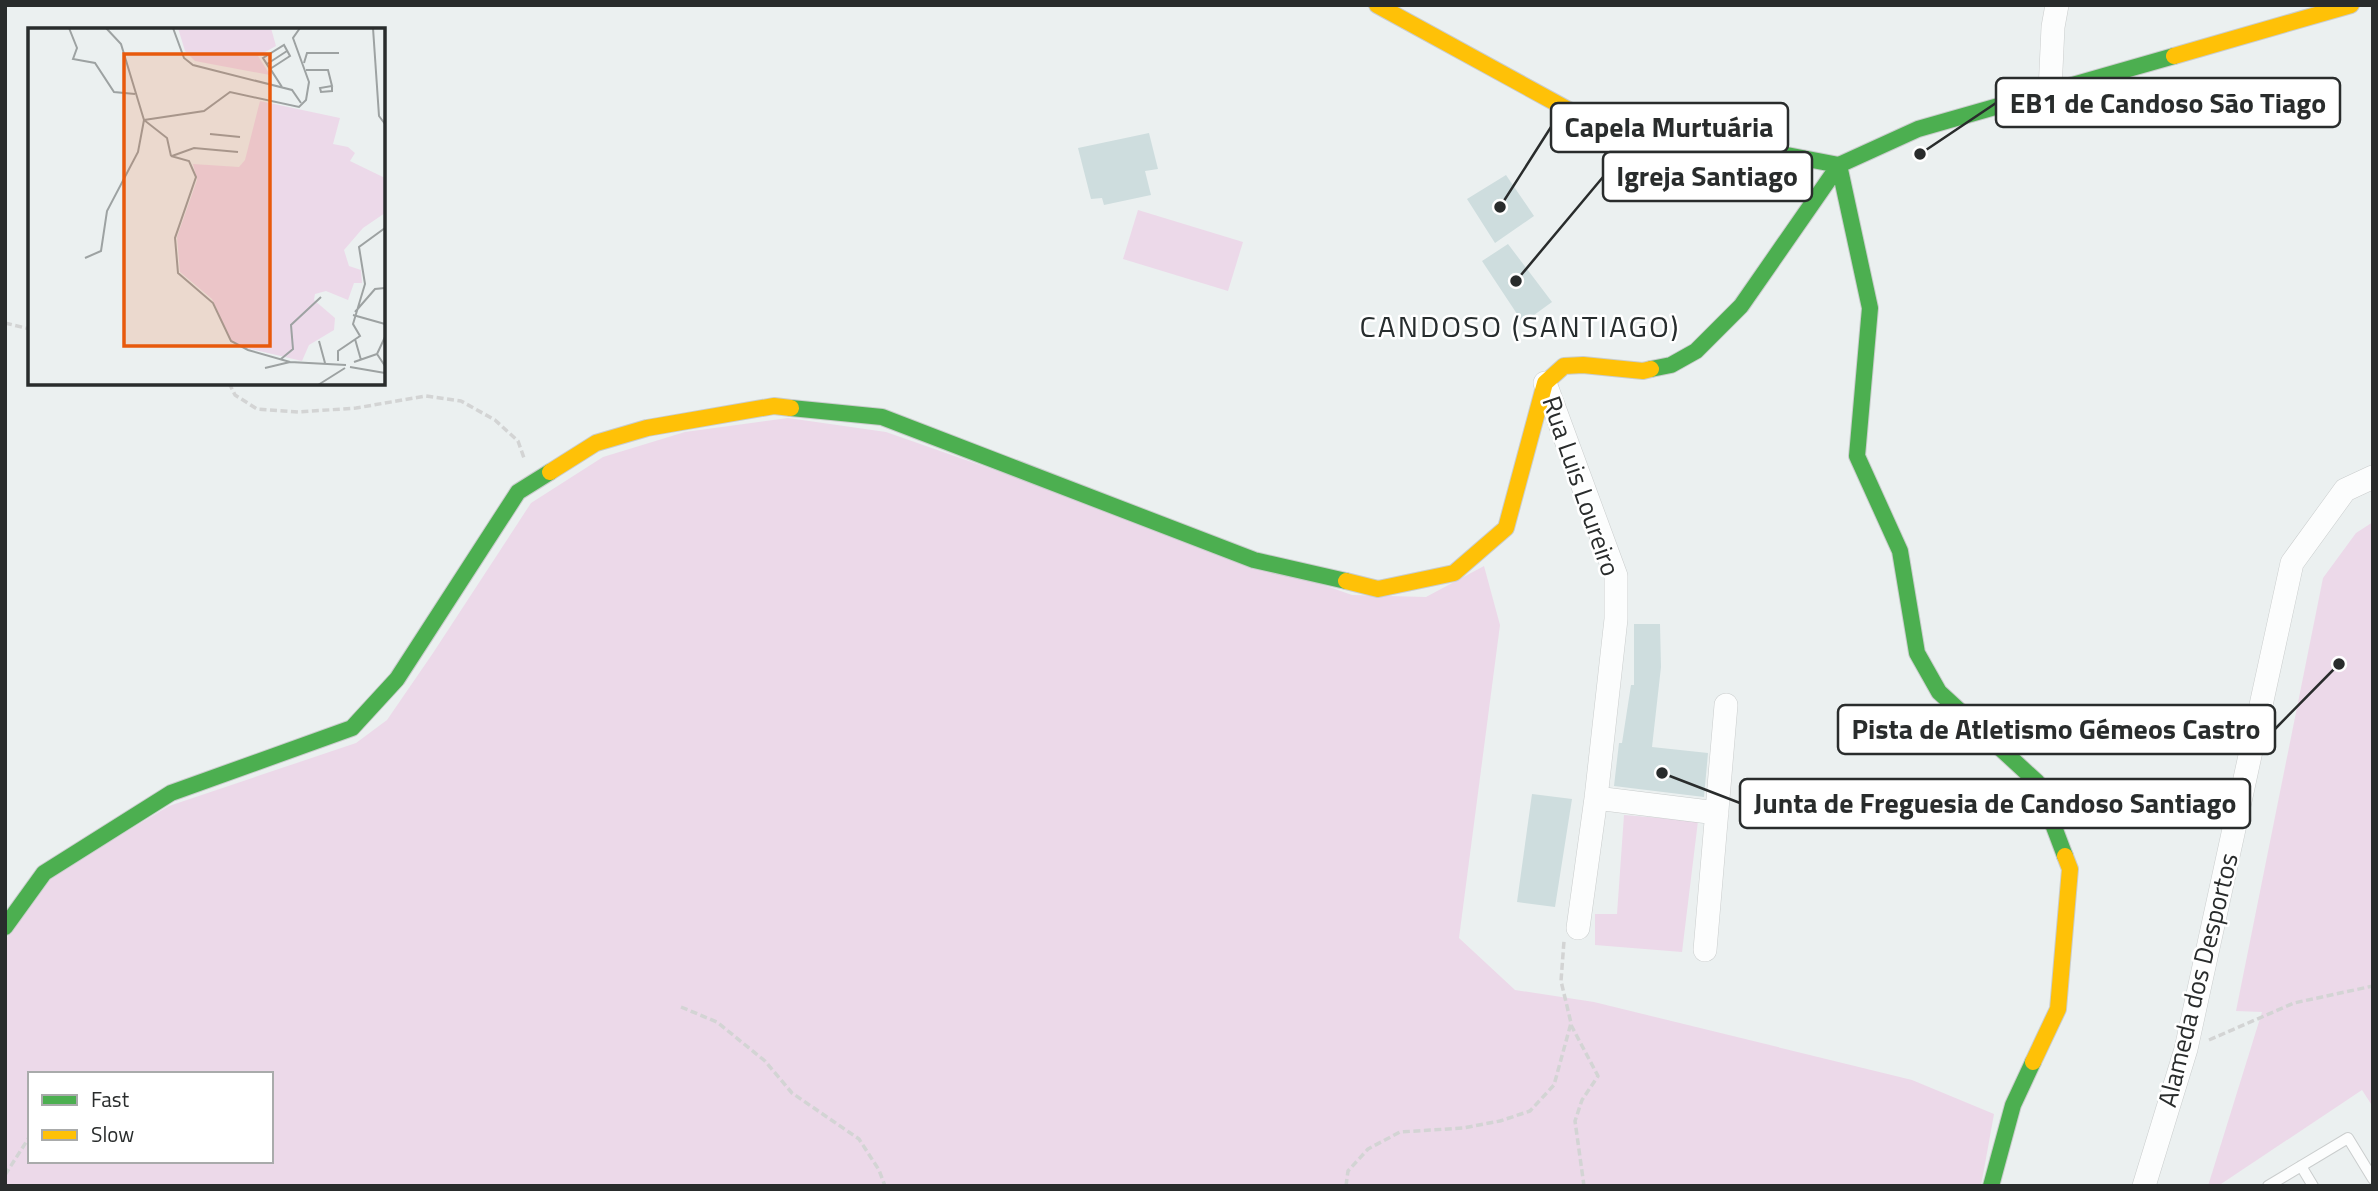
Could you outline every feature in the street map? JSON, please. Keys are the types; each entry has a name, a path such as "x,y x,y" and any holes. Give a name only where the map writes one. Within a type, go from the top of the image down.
{"street":[{"path":"1377,5 1576,114 1643,136 1701,139 1839,165"},
{"path":"2050,91 2053,27 2057,5"},
{"path":"5,927 44,873 171,793 352,728 397,680 519,492 596,443 647,428 774,406 881,417 1254,560 1378,589 1454,573 1506,528 1545,383 1564,366 1583,365 1643,371 1671,365 1696,351 1741,306 1839,165 1918,129 2351,5"},
{"path":"1839,165 1870,309 1857,456 1900,551 1917,653 1939,692 2037,782 2070,869 2058,1009 2013,1105 1991,1186"},
{"name":"Rua Luis Loureiro","path":"1545,383 1616,576 1616,619 1578,928"},
{"name":"Alameda dos Desportos","path":"2144,1186 2186,1049 2292,563 2345,490 2373,477"},
{"path":"1704,950 1726,705"},
{"path":"1596,798 1717,813"}],"lane":[{"path":"2267,1186 2348,1139 2373,1179"},
{"path":"2301,1166 2313,1186"}],"path":[{"path":"5,323 28,329"},
{"path":"230,385 235,395 257,409 267,410 299,412 356,408 426,396 461,401 495,420 517,441 533,483"},
{"path":"1578,928 1564,940 1562,981 1570,1023 1598,1076 1581,1100 1575,1121 1584,1186"},
{"path":"2186,1049 2294,1003 2373,986"},
{"path":"681,1007 718,1022 765,1061 792,1093 859,1139 886,1186"},
{"path":"1346,1186 1348,1171 1368,1149 1400,1132 1463,1128 1500,1121 1530,1111 1554,1086 1570,1023"},
{"path":"5,1175 28,1139"}],"shaded area":[{"path":"1138,210 1243,242 1228,291 1123,259"},
{"path":"788,418 886,432 1352,595 1426,597 1484,566 1500,625 1459,938 1515,990 1594,1002 1912,1080 1994,1114 1981,1186 5,1186 5,940 49,878 169,806 356,743 387,720 531,503 603,457 685,432"},
{"path":"2373,522 2373,1107 2362,1090 2218,1186 2208,1186 2262,1012 2236,1011 2323,578 2356,533"},
{"path":"1624,815 1698,821 1682,952 1595,945 1595,914 1617,914"}],"building":[{"path":"1149,133 1158,169 1145,171 1151,195 1104,205 1102,198 1091,199 1078,148"},
{"path":"1506,175 1534,216 1495,243 1467,199"},
{"path":"1508,244 1552,302 1523,323 1482,261"},
{"path":"1634,624 1660,624 1661,667 1652,747 1708,753 1704,797 1614,786 1619,743 1622,743 1631,685 1634,685"},
{"path":"1532,794 1572,799 1555,907 1517,902"}],"traffic: fast":[{"path":"1651,369 1671,365 1696,351 1741,306 1839,165 1918,129 2174,56"},
{"path":"1678,138 1701,139 1839,165"},
{"path":"1839,165 1870,308 1857,456 1900,551 1917,653 1939,692 2037,782 2065,856"},
{"path":"791,408 882,417 1254,560 1346,581"},
{"path":"5,927 44,873 171,793 352,728 397,679 518,492 550,472"},
{"path":"1991,1186 2013,1105 2033,1062"}],"traffic: slow":[{"path":"1377,5 1576,114 1643,136 1678,138"},
{"path":"2174,56 2351,5"},
{"path":"1346,581 1378,589 1454,573 1506,528 1545,383 1564,366 1583,365 1643,371 1651,369"},
{"path":"550,472 596,443 647,428 774,406 791,408"},
{"path":"2033,1062 2058,1009 2070,869 2065,856"}],"place":[{"name":"EB1 de Candoso São Tiago","path":"1920,154"},
{"name":"Capela Murtuária","path":"1500,207"},
{"name":"Igreja Santiago","path":"1516,281"},
{"name":"Pista de Atletismo Gémeos Castro","path":"2339,664"},
{"name":"Junta de Freguesia de Candoso Santiago","path":"1662,773"}],"district":[{"name":"CANDOSO (SANTIAGO)","path":"1520,327"}]}
